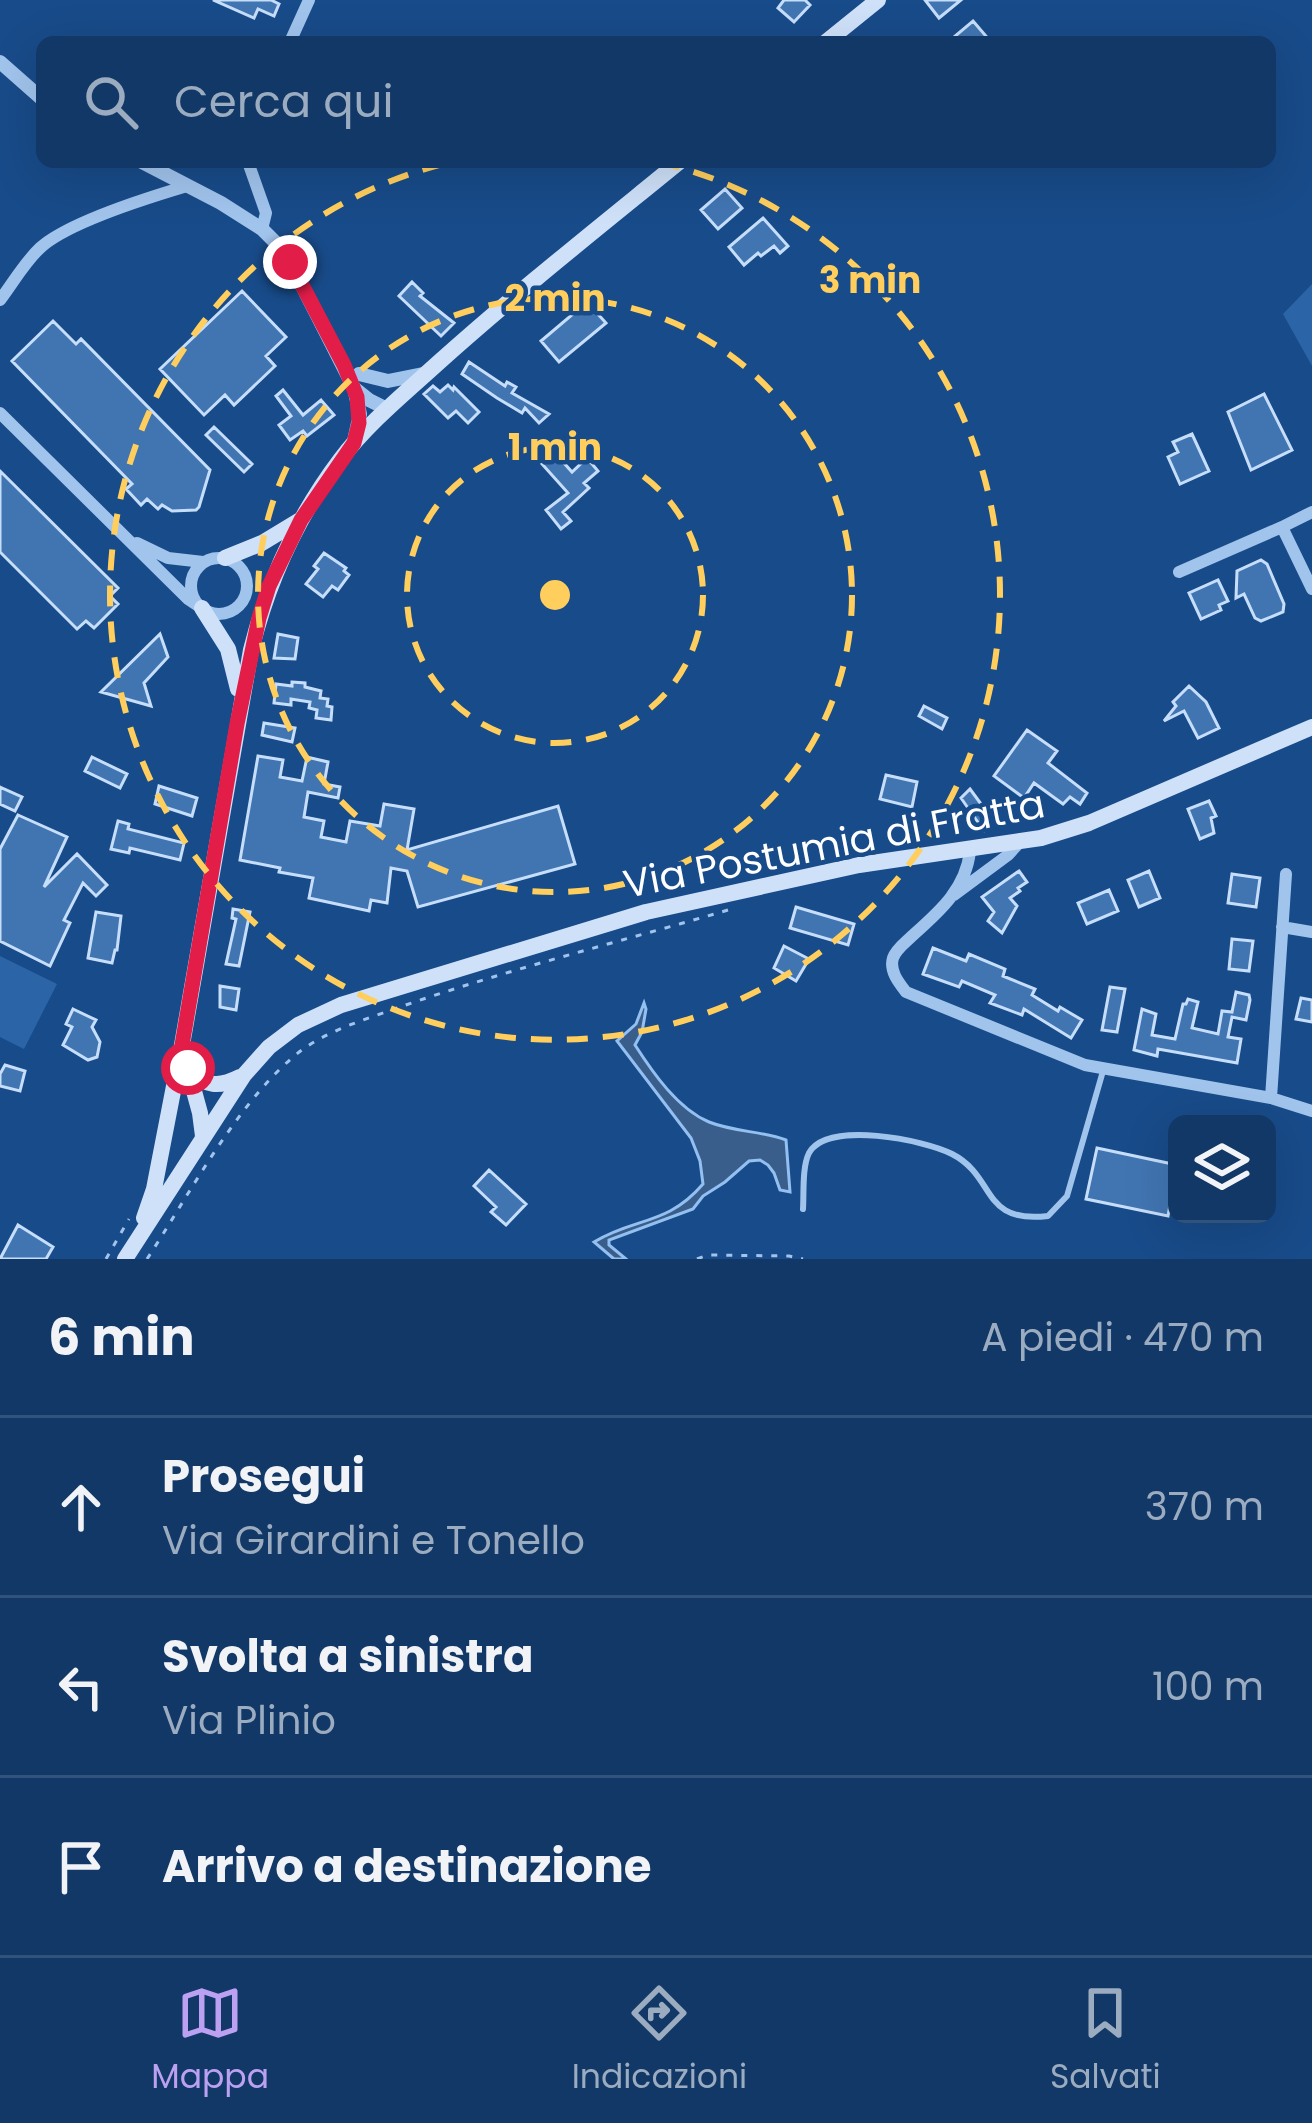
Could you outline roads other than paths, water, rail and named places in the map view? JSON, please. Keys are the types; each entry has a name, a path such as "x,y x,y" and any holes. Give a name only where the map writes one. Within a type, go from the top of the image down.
{"main road":[{"path":"833,36 878,0"},
{"path":"125,1259 137,1240 154,1189 250,650 269,586 301,520 354,443 387,409 672,168"},
{"path":"225,558 301,520"},
{"path":"201,608 232,659 241,701"},
{"name":"Via Postumia di Fratta","path":"137,1240 244,1075 298,1025 341,1005 646,912 859,866 1018,844 1089,824 1312,727"},
{"path":"170,1107 175,1130 190,1139 203,1137 182,1045"},
{"path":"188,1068 210,1084 225,1085 244,1075"}],"street":[{"path":"293,36 309,0"},
{"path":"0,62 36,94"},
{"path":"153,168 262,229 290,262 344,365 356,381 379,391 387,409"},
{"path":"250,168 266,213 262,229"},
{"path":"0,300 51,240 187,186"},
{"path":"356,381 388,381 428,372"},
{"path":"354,443 360,414 356,381"},
{"path":"0,413 188,599 218,614 234,610 245,597 247,581 233,561 168,558 131,540"},
{"path":"1179,572 1312,512"},
{"path":"1282,527 1312,590"},
{"path":"201,608 191,587 195,572 205,562"},
{"path":"1018,844 900,947 893,970 906,992 1070,1060 1312,1111"},
{"path":"953,896 970,851"},
{"path":"1271,1099 1286,874"},
{"path":"1282,926 1312,932"}],"lane":[{"path":"803,1209 807,1156 816,1144 830,1138 859,1134 931,1145 970,1168 996,1206 1009,1214 1048,1216 1067,1196 1104,1068"}]}
